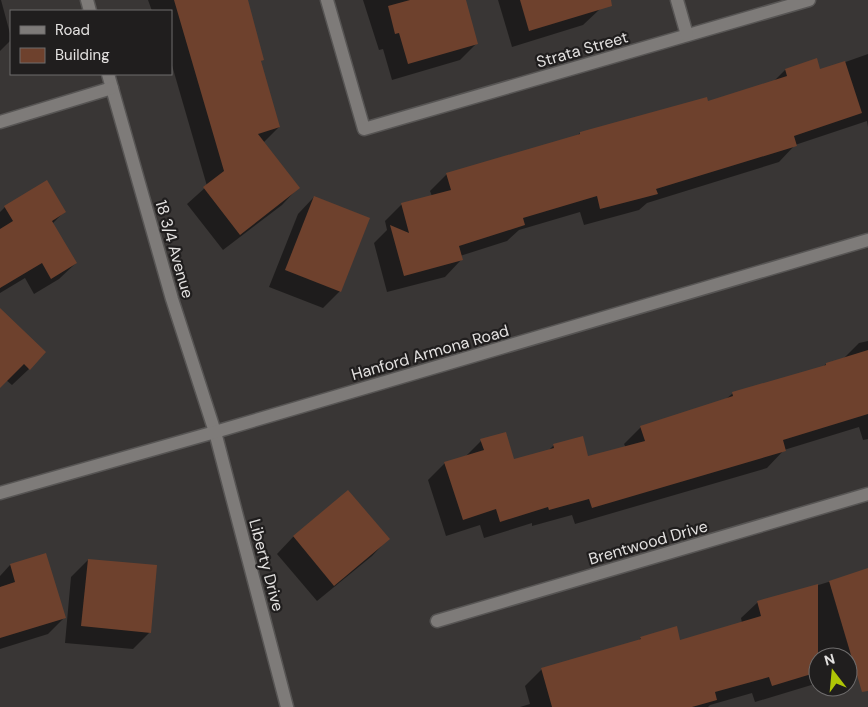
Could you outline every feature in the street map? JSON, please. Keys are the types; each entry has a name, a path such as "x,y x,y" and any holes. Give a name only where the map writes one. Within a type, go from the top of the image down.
{"street":[{"name":"Strata Street","path":"327,0 364,129 809,0"},
{"path":"677,0 687,35"},
{"name":"18 3/4 Avenue","path":"108,75 172,299 215,432"},
{"path":"0,122 112,88"},
{"name":"Hanford Armona Road","path":"0,493 215,432 868,240"},
{"name":"Liberty Drive","path":"215,432 287,707"},
{"name":"Brentwood Drive","path":"438,621 868,494"}],"building":[{"path":"174,0 248,0 264,60 261,61 280,127 258,134 300,188 240,235 203,187 224,171"},
{"path":"410,0 466,0 478,44 408,64 399,33 395,34 388,6"},
{"path":"520,0 611,0 612,6 529,31"},
{"path":"817,58 820,69 845,61 862,113 794,136 797,146 656,189 658,194 600,209 597,196 523,218 525,225 459,246 463,260 404,276 390,225 409,233 401,203 451,190 446,173 580,134 580,132 707,97 708,101 787,76 785,69"},
{"path":"47,180 66,212 52,221 77,263 51,279 42,263 0,288 0,229 13,221 4,206"},
{"path":"314,196 370,218 341,292 285,270"},
{"path":"0,308 46,352 30,370 24,364 0,388"},
{"path":"868,350 868,414 783,440 786,451 592,508 589,499 549,510 548,507 500,522 496,509 463,520 444,462 484,450 480,439 506,432 514,459 554,448 553,444 583,436 588,456 645,441 640,426 733,396 732,392 826,365 826,363"},
{"path":"348,490 390,539 334,586 293,536"},
{"path":"46,553 66,618 0,638 0,587 15,582 10,564"},
{"path":"88,559 157,565 151,633 81,626"},
{"path":"868,568 868,691 862,692 858,679 858,647 849,647 829,581"},
{"path":"818,584 818,647 808,647 808,675 772,686 769,677 715,692 717,700 692,707 552,707 541,668 641,639 640,637 677,626 680,640 761,616 757,601"}]}
